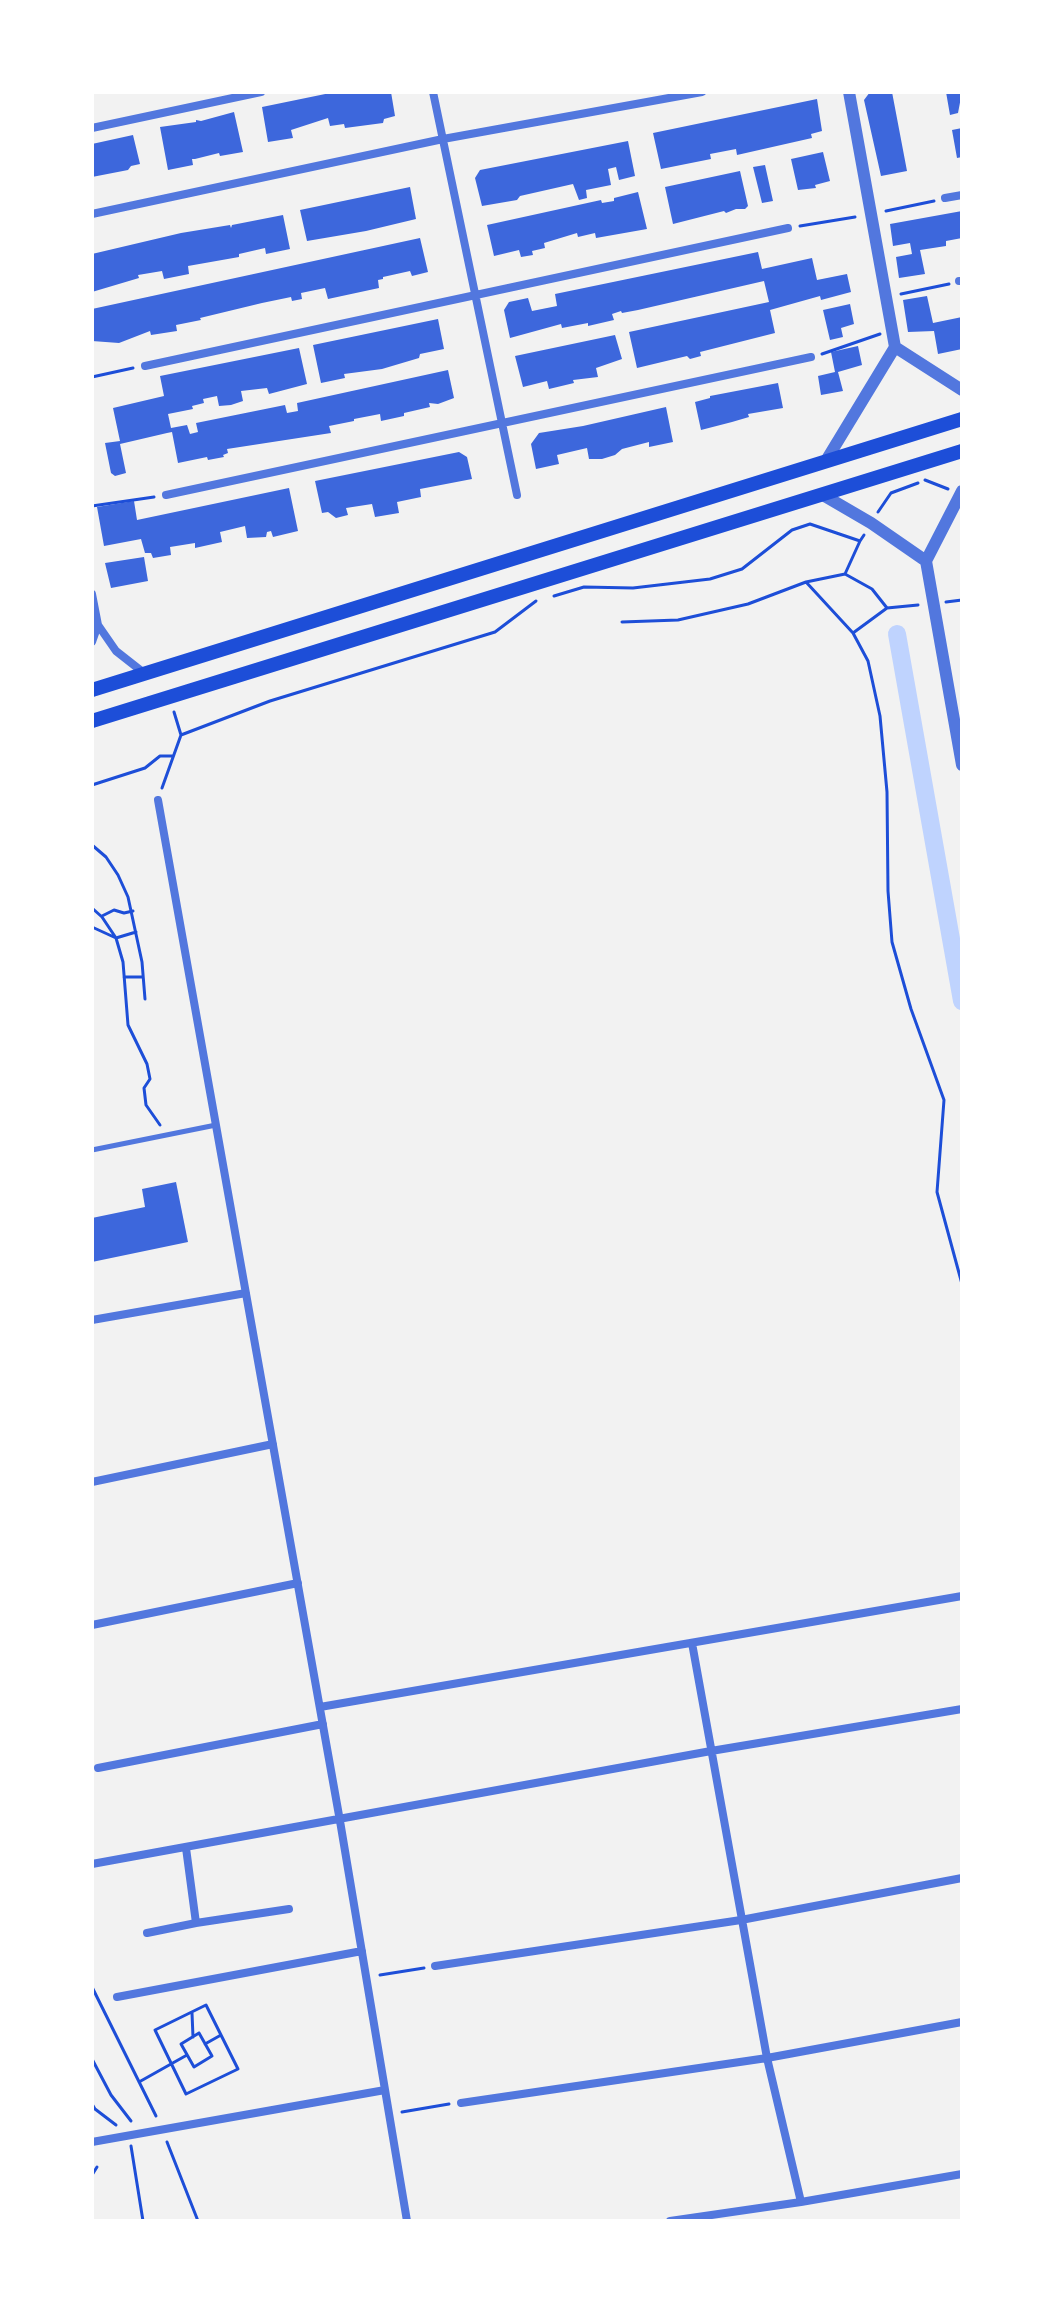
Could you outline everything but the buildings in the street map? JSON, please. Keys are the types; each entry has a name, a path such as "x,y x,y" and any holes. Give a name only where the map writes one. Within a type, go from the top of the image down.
{"main road":[{"path":"92,690 962,419"},
{"path":"92,721 962,451"}],"street":[{"path":"92,128 261,92"},
{"path":"433,92 517,495"},
{"path":"92,214 443,139 702,92"},
{"path":"827,459 895,347 849,92"},
{"path":"945,198 962,195"},
{"path":"145,366 788,228"},
{"path":"895,347 962,390"},
{"path":"166,495 811,357"},
{"path":"961,492 926,561 962,765"},
{"path":"823,495 926,561"},
{"path":"92,594 98,625 116,651 144,673"},
{"path":"92,642 98,625"},
{"path":"158,800 340,1821 407,2221"},
{"path":"92,1320 246,1293"},
{"path":"92,1482 273,1444"},
{"path":"92,1625 298,1583"},
{"path":"320,1707 962,1596"},
{"path":"692,1643 767,2058 801,2202"},
{"path":"92,1864 711,1751 962,1709"},
{"path":"98,1768 323,1724"},
{"path":"186,1848 196,1923"},
{"path":"435,1966 741,1920 962,1878"},
{"path":"147,1933 289,1909"},
{"path":"117,1997 362,1951"},
{"path":"461,2103 767,2058 962,2022"},
{"path":"92,2142 385,2090"},
{"path":"670,2221 962,2174"}],"lane":[{"path":"92,1150 216,1125"}],"path":[{"path":"788,228 945,198"},
{"path":"886,297 961,281"},
{"path":"811,357 892,330"},
{"path":"92,377 145,366"},
{"path":"845,574 860,541 891,493 928,479 961,492"},
{"path":"92,506 166,495"},
{"path":"181,735 270,701 495,632 534,602 584,587 633,588 710,579 742,569 792,530 810,524 860,541"},
{"path":"622,622 678,620 748,604 806,582 845,574 872,589 887,608"},
{"path":"806,582 853,633 868,661 880,716 887,792 892,942 911,1009 944,1100 937,1192 962,1284"},
{"path":"853,633 887,608 962,600"},
{"path":"158,800 181,735 169,697"},
{"path":"92,785 145,768 160,756 173,756"},
{"path":"92,845 106,857 118,875 133,911 145,999"},
{"path":"92,908 116,938 123,962 128,1025 147,1064 150,1079 144,1088 146,1105 167,1135"},
{"path":"102,917 114,910 124,913 133,911"},
{"path":"92,927 116,938 136,932"},
{"path":"124,977 143,977"},
{"path":"366,1977 435,1966"},
{"path":"92,1987 162,2129 198,2221"},
{"path":"206,2005 221,2035 238,2069 186,2094 155,2030 206,2005"},
{"path":"192,2012 193,2037"},
{"path":"199,2033 205,2044 212,2056 194,2067 181,2044 199,2033"},
{"path":"205,2044 221,2035"},
{"path":"139,2082 187,2055"},
{"path":"92,2061 111,2095 141,2133"},
{"path":"389,2114 461,2103"},
{"path":"92,2104 129,2135 143,2221"},
{"path":"92,2175 97,2167"}],"waterway":[{"path":"897,634 962,1001"}]}
